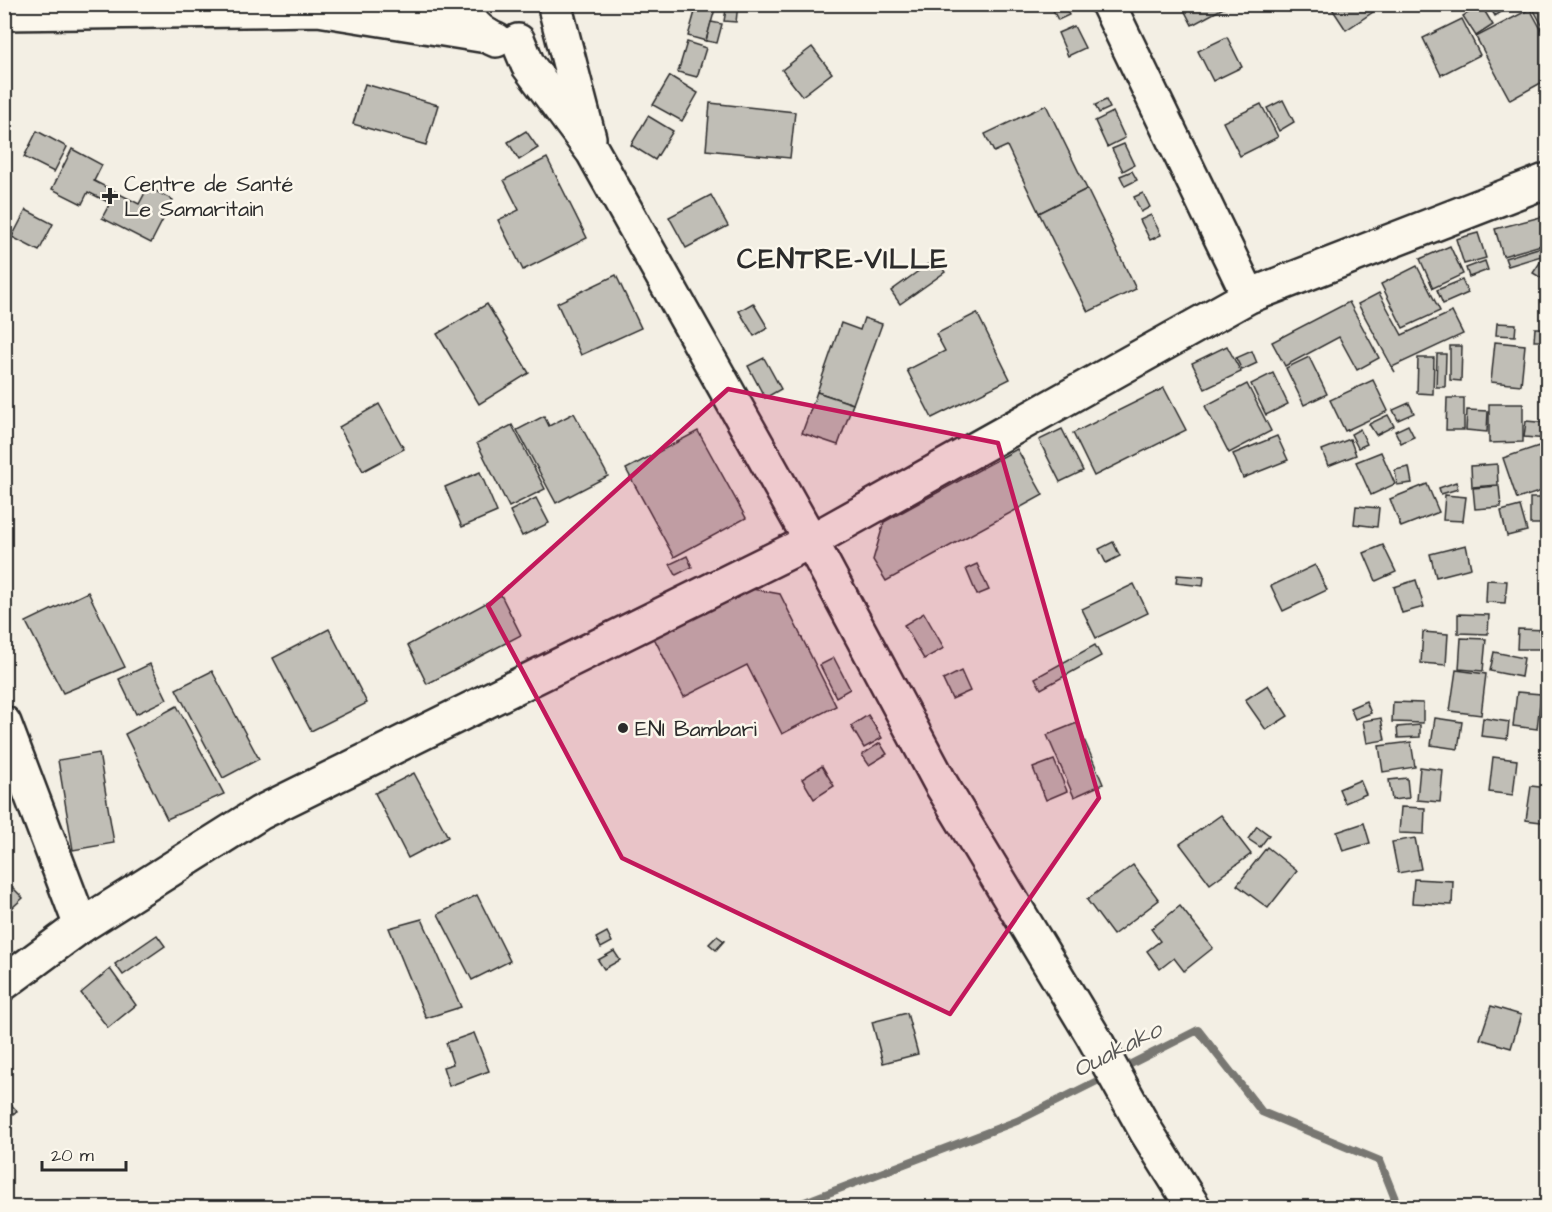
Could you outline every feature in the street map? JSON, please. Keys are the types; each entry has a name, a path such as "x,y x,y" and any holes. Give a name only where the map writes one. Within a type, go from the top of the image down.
{"street":[{"path":"464,4 466,13 474,26 503,39 528,65 593,152 812,541 941,784 1194,1208"},
{"path":"1108,4 1250,296"},
{"path":"4,13 330,7 503,39 530,38 550,22 557,8"},
{"path":"557,8 593,152"},
{"path":"4,983 81,926 260,813 812,541 1250,296 1548,180"},
{"path":"4,723 81,926"}],"highlighted area":[{"path":"728,389 998,443 1099,798 950,1014 622,858 488,606"}],"building":[{"path":"727,4 738,4 736,22 724,21"},
{"path":"1058,4 1064,4 1069,15 1058,20 1052,8"},
{"path":"1181,4 1228,4 1229,5 1192,25"},
{"path":"1329,4 1368,4 1373,12 1346,30"},
{"path":"1488,4 1514,4 1495,16"},
{"path":"1548,4 1548,36 1531,5"},
{"path":"697,5 715,9 706,41 688,36"},
{"path":"1481,5 1493,25 1476,36 1463,16"},
{"path":"1530,9 1548,42 1548,79 1510,100 1476,37"},
{"path":"1462,19 1480,55 1441,75 1423,38"},
{"path":"711,22 722,24 717,43 706,41"},
{"path":"1074,26 1085,48 1068,56 1058,33"},
{"path":"1227,37 1242,67 1213,81 1198,51"},
{"path":"687,42 706,48 697,77 678,72"},
{"path":"812,47 832,73 802,96 782,70"},
{"path":"670,76 698,93 682,121 653,105"},
{"path":"365,84 438,105 426,145 353,124"},
{"path":"1106,100 1110,108 1099,113 1095,105"},
{"path":"1283,100 1294,122 1279,131 1267,108"},
{"path":"710,103 795,112 790,158 706,150"},
{"path":"1261,104 1278,137 1240,156 1223,122"},
{"path":"1046,105 1087,189 1039,213 1007,146 994,152 985,134"},
{"path":"1113,112 1125,138 1107,147 1095,121"},
{"path":"648,116 673,131 655,160 631,145"},
{"path":"37,131 67,147 54,172 24,157"},
{"path":"526,131 538,148 519,160 508,142"},
{"path":"1124,144 1134,165 1123,171 1112,149"},
{"name":"Centre de Santé Le Samaritain","path":"72,149 102,165 94,181 139,204 148,187 173,200 151,243 102,218 110,203 88,192 82,204 52,189"},
{"path":"547,158 587,238 523,270 498,220 519,210 504,180"},
{"path":"1132,171 1137,180 1125,186 1120,176"},
{"path":"1087,189 1136,289 1088,312 1039,213"},
{"path":"1143,193 1150,207 1141,212 1134,197"},
{"path":"711,195 728,226 686,248 669,217"},
{"path":"26,210 53,224 39,251 12,237"},
{"path":"1151,215 1161,235 1150,240 1140,220"},
{"path":"1548,215 1548,243 1503,256 1495,229"},
{"path":"1478,233 1486,258 1464,264 1456,239"},
{"path":"1548,245 1548,254 1508,266 1505,258"},
{"path":"1450,246 1463,274 1433,288 1420,259"},
{"path":"935,259 945,272 900,304 891,291"},
{"path":"1485,261 1488,270 1469,277 1466,268"},
{"path":"1541,261 1548,265 1548,282 1533,273"},
{"path":"1417,266 1440,311 1403,328 1381,284"},
{"path":"616,275 641,328 581,355 557,303"},
{"path":"1462,280 1468,293 1443,304 1437,290"},
{"path":"1379,293 1402,335 1452,312 1463,334 1392,367 1358,304"},
{"path":"1349,302 1379,358 1357,370 1339,337 1285,366 1272,342"},
{"path":"753,303 768,328 754,336 739,311"},
{"path":"487,304 529,373 479,404 437,334"},
{"path":"977,313 1010,379 932,418 907,370 945,351 936,334"},
{"path":"864,318 882,324 853,404 817,392 841,323 860,330"},
{"path":"1497,323 1516,324 1515,336 1496,335"},
{"path":"1535,328 1548,328 1548,341 1534,341"},
{"path":"1495,342 1525,345 1521,385 1491,382"},
{"path":"1227,346 1241,372 1205,389 1192,363"},
{"path":"1450,346 1462,346 1461,381 1450,380"},
{"path":"1252,351 1257,363 1242,370 1236,358"},
{"path":"1437,354 1446,354 1445,387 1436,387"},
{"path":"1309,357 1327,394 1304,405 1286,368"},
{"path":"764,358 781,389 765,398 748,366"},
{"path":"1418,358 1434,358 1433,394 1417,393"},
{"path":"1273,373 1288,404 1266,415 1251,384"},
{"path":"1373,380 1388,411 1345,431 1330,400"},
{"path":"1247,384 1271,431 1229,453 1205,406"},
{"path":"1164,388 1186,430 1094,476 1073,433"},
{"path":"817,392 853,404 838,445 802,433"},
{"path":"1447,398 1464,398 1464,430 1446,430"},
{"path":"1409,403 1414,413 1398,420 1393,410"},
{"path":"379,404 404,449 363,471 339,427"},
{"path":"1489,404 1523,404 1523,442 1489,443"},
{"path":"1467,410 1488,411 1487,432 1466,430"},
{"path":"574,413 608,476 556,503 517,430 544,416 549,426"},
{"path":"1388,415 1394,426 1376,435 1369,424"},
{"path":"1526,421 1548,423 1548,439 1524,437"},
{"path":"512,425 545,489 509,507 477,443"},
{"path":"1408,425 1414,437 1401,443 1395,431"},
{"path":"1062,429 1083,471 1060,482 1039,440"},
{"path":"1360,429 1367,444 1358,448 1351,434"},
{"path":"698,431 746,518 674,557 626,469"},
{"path":"1277,436 1288,460 1243,478 1233,454"},
{"path":"1350,439 1356,455 1328,466 1322,450"},
{"path":"1539,446 1548,469 1548,489 1517,499 1503,458"},
{"path":"1017,449 1043,495 886,581 873,560 884,522"},
{"path":"1381,452 1395,484 1371,495 1356,462"},
{"path":"1497,464 1498,485 1472,487 1471,466"},
{"path":"1409,467 1412,483 1397,485 1395,470"},
{"path":"480,472 497,512 462,527 445,487"},
{"path":"1456,482 1458,489 1441,494 1439,488"},
{"path":"1427,484 1439,512 1401,527 1390,499"},
{"path":"1499,486 1501,507 1475,509 1473,488"},
{"path":"1445,495 1466,497 1463,521 1443,520"},
{"path":"536,498 549,523 522,536 510,511"},
{"path":"1530,498 1548,498 1548,524 1530,524"},
{"path":"1356,506 1379,508 1377,527 1354,524"},
{"path":"1520,506 1527,531 1507,536 1501,511"},
{"path":"1113,542 1120,556 1106,563 1099,549"},
{"path":"1383,545 1396,572 1376,581 1364,553"},
{"path":"1466,545 1471,568 1436,577 1430,554"},
{"path":"687,556 692,567 676,575 670,564"},
{"path":"977,564 989,590 977,595 966,569"},
{"path":"1315,565 1327,590 1283,611 1271,586"},
{"path":"1177,575 1204,577 1203,586 1176,583"},
{"path":"1416,580 1424,607 1402,613 1394,587"},
{"path":"1487,580 1507,581 1505,603 1486,602"},
{"path":"1134,584 1148,613 1096,638 1082,609"},
{"path":"752,589 780,594 836,706 782,734 747,665 684,697 654,638"},
{"path":"88,592 125,667 63,693 26,622"},
{"path":"501,595 521,635 427,684 408,645"},
{"path":"924,613 944,648 924,659 904,625"},
{"path":"1458,614 1489,615 1488,634 1458,633"},
{"path":"329,629 367,703 311,731 273,658"},
{"path":"1518,629 1548,630 1548,649 1517,649"},
{"path":"1423,632 1448,634 1446,665 1421,663"},
{"path":"1461,638 1486,639 1483,671 1459,669"},
{"path":"1095,645 1101,656 1041,689 1035,678"},
{"path":"1494,652 1524,658 1521,677 1490,671"},
{"path":"834,658 850,689 836,697 820,665"},
{"path":"150,664 167,699 136,714 119,679"},
{"path":"1456,670 1486,674 1481,715 1450,711"},
{"path":"212,671 259,759 223,778 176,689"},
{"path":"961,671 970,691 952,699 943,680"},
{"path":"1268,685 1288,716 1266,730 1245,700"},
{"path":"1517,692 1541,694 1537,729 1513,726"},
{"path":"1366,701 1371,713 1355,719 1350,708"},
{"path":"1393,702 1423,703 1423,723 1392,722"},
{"path":"177,706 224,794 167,819 125,734"},
{"path":"868,715 882,738 864,748 851,726"},
{"path":"1381,718 1385,740 1367,743 1363,721"},
{"path":"1435,718 1462,722 1458,749 1431,745"},
{"path":"1483,718 1509,722 1507,739 1481,736"},
{"path":"1077,723 1103,784 1074,797 1047,735"},
{"path":"1420,725 1420,737 1398,738 1397,727"},
{"path":"1411,742 1415,767 1383,772 1379,746"},
{"path":"880,743 887,754 869,765 862,755"},
{"path":"99,753 114,843 73,850 58,760"},
{"path":"1493,757 1517,760 1513,795 1489,792"},
{"path":"1054,760 1067,791 1046,800 1033,768"},
{"path":"822,766 834,786 814,799 802,779"},
{"path":"1420,767 1443,770 1440,802 1417,800"},
{"path":"414,773 448,837 408,858 375,793"},
{"path":"1407,778 1409,798 1392,800 1389,780"},
{"path":"1360,780 1366,794 1345,803 1339,789"},
{"path":"1531,786 1548,788 1548,823 1526,820"},
{"path":"1401,807 1425,808 1424,834 1399,833"},
{"path":"1221,815 1251,854 1210,884 1180,844"},
{"path":"1364,823 1370,843 1343,851 1337,832"},
{"path":"1257,826 1269,835 1260,847 1248,839"},
{"path":"1415,838 1421,869 1398,873 1392,842"},
{"path":"1267,847 1297,871 1268,908 1237,885"},
{"path":"1133,865 1159,900 1113,935 1087,900"},
{"path":"4,879 23,898 4,915"},
{"path":"1414,879 1453,881 1452,905 1412,903"},
{"path":"477,895 510,961 472,980 438,914"},
{"path":"1180,906 1213,948 1184,971 1174,958 1160,969 1147,951 1160,941 1151,929"},
{"path":"422,919 461,1007 426,1018 389,928"},
{"path":"607,932 612,942 601,948 596,938"},
{"path":"157,935 165,946 123,975 115,964"},
{"path":"717,936 724,941 716,950 709,944"},
{"path":"614,951 620,960 604,969 598,960"},
{"path":"110,969 136,1005 108,1028 81,993"},
{"path":"1491,1006 1521,1015 1511,1048 1480,1039"},
{"path":"907,1013 918,1054 883,1063 872,1022"},
{"path":"474,1033 489,1071 449,1086 443,1067 453,1064 446,1043"},
{"path":"4,1097 17,1111 4,1121"}],"waterway":[{"name":"Ouakako","path":"1119,1070 1198,1030 1262,1112 1380,1161 1397,1204 1404,1208"},
{"name":"Ouakako","path":"789,1208 1017,1121 1107,1076"}],"place":[{"name":"Centre de Santé Le Samaritain","path":"110,196"},
{"name":"ENI Bambari","path":"623,728"}],"district":[{"name":"CENTRE-VILLE","path":"843,258"}]}
